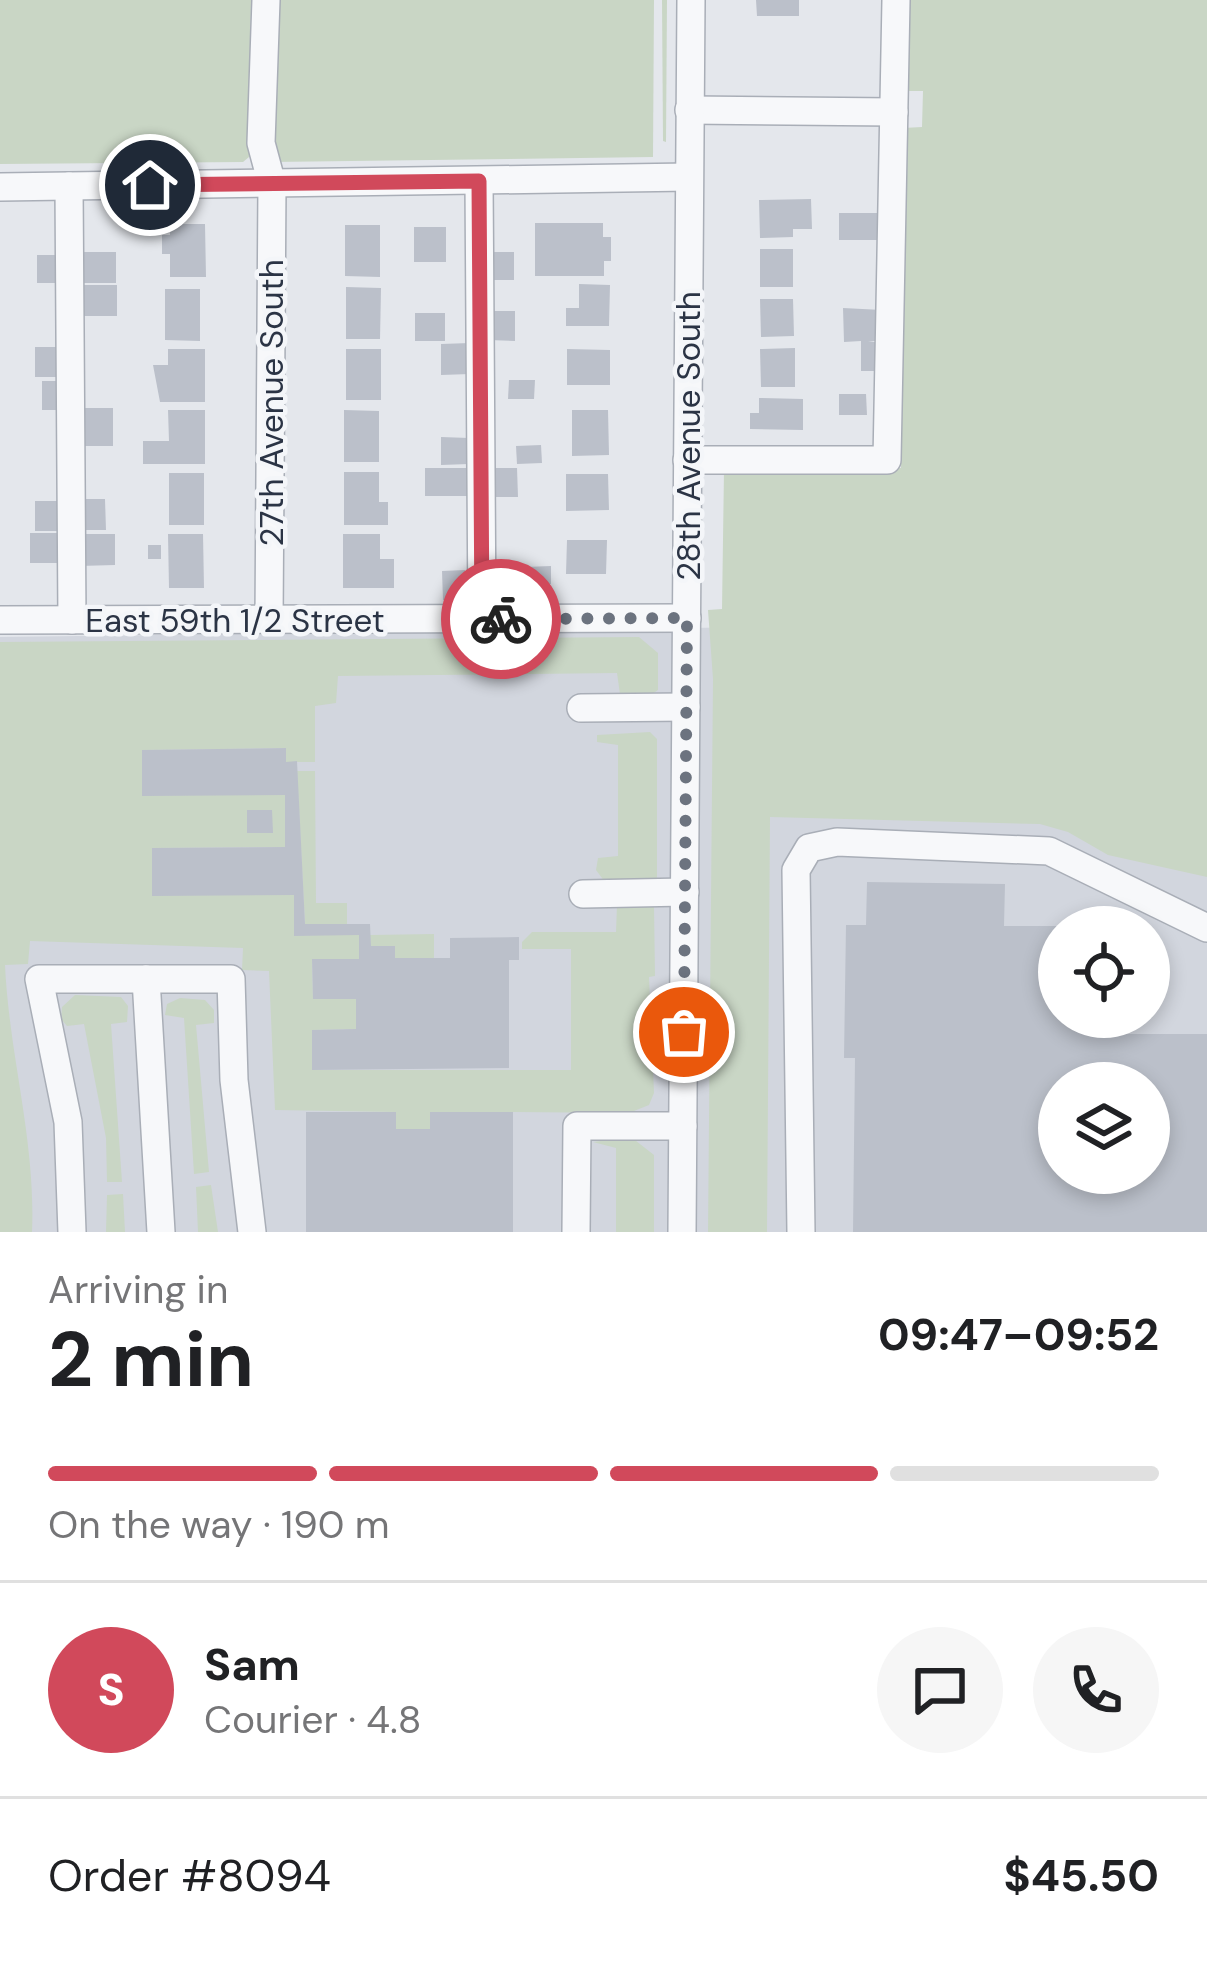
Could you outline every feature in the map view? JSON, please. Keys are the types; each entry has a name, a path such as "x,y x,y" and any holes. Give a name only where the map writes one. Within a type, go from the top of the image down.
{"street":[{"name":"27th Avenue South","path":"266,0 261,143 272,184 269,621"},
{"name":"28th Avenue South","path":"682,1232 691,0"},
{"path":"687,460 887,460 896,0"},
{"path":"689,110 894,112"},
{"path":"0,187 689,177"},
{"path":"479,181 482,620"},
{"path":"69,186 72,620"},
{"name":"East 59th 1/2 Street","path":"0,620 687,618"},
{"path":"581,708 686,707"},
{"path":"801,1232 796,870 808,848 837,842 1049,851 1207,928"},
{"path":"583,894 685,892"},
{"path":"72,1232 68,1122 39,979 231,980 234,1080 252,1232"},
{"path":"146,979 161,1232"},
{"path":"576,1232 577,1126 683,1126"}],"shaded area":[{"path":"1207,0 1207,1232 0,1232 0,637 988,624"}],"green space":[{"path":"0,0 251,0 249,157 243,162 0,164"},
{"path":"275,0 654,0 653,157 272,162"},
{"path":"662,0 667,0 666,142 663,141"},
{"path":"904,0 1207,0 1207,877 1108,855 1068,832 1040,824 770,817 767,1232 708,1232 713,679 708,610 722,609 724,470 901,468 903,128 922,127 923,91 903,91"},
{"path":"639,637 658,653 658,690 649,696 620,694 617,673 338,676 336,703 315,706 315,762 286,762 285,748 143,750 142,795 285,795 285,847 152,848 152,895 294,895 295,935 359,935 359,959 312,960 313,999 356,999 356,1029 312,1030 313,1070 571,1070 571,949 522,949 522,942 532,932 616,932 617,905 654,906 655,976 649,977 654,1093 649,1105 629,1113 513,1112 430,1129 396,1129 395,1112 275,1110 269,971 242,970 243,948 30,941 28,964 5,965 30,1165 32,1232 0,1232 0,642","holes":["247,810 272,810 272,833 247,833"]},
{"path":"650,732 657,739 657,877 654,883 605,882 596,870 598,858 618,856 618,745 597,742 597,735"},
{"path":"297,771 315,771 316,903 347,903 347,924 305,924"},
{"path":"434,934 434,958 395,958 371,946 370,935"},
{"path":"75,995 121,997 128,1006 127,1022 111,1024 122,1182 107,1182 106,1138 84,1024 67,1026 61,1019 62,1007"},
{"path":"180,998 205,1000 214,1010 214,1023 196,1025 209,1172 194,1174 184,1018 165,1015 167,1004"},
{"path":"631,1137 654,1155 654,1232 616,1232 616,1148 593,1142"},
{"path":"211,1185 218,1232 198,1232 196,1187"},
{"path":"123,1194 125,1232 106,1232 107,1195"}],"building":[{"path":"756,0 799,0 799,16 757,16"},
{"path":"811,199 812,229 793,229 793,237 760,238 759,200"},
{"path":"839,213 883,213 883,240 839,240"},
{"path":"535,223 603,223 603,237 611,237 611,261 604,261 604,276 535,276"},
{"path":"170,224 205,224 206,277 170,277 170,254 162,254 162,235 170,235"},
{"path":"345,225 380,225 380,277 345,276"},
{"path":"414,227 446,227 446,262 414,262"},
{"path":"760,249 793,249 793,287 760,287"},
{"path":"83,252 116,252 116,283 83,283"},
{"path":"488,252 514,252 514,280 488,280"},
{"path":"37,255 65,255 65,283 37,283"},
{"path":"579,284 610,285 609,326 566,326 566,308 579,308"},
{"path":"83,285 117,285 117,316 83,316"},
{"path":"346,287 381,288 380,339 346,339"},
{"path":"165,289 200,289 200,341 165,340"},
{"path":"760,299 793,299 794,336 761,337"},
{"path":"843,308 882,310 881,341 868,341 882,343 882,371 861,371 861,341 844,342"},
{"path":"488,311 515,311 515,341 488,340"},
{"path":"415,313 445,313 445,341 415,341"},
{"path":"470,343 470,374 441,375 441,344"},
{"path":"35,347 64,347 64,377 35,377"},
{"path":"795,348 795,387 761,387 760,349"},
{"path":"168,349 205,349 205,402 160,402 153,365 168,365"},
{"path":"346,349 381,349 381,400 346,400"},
{"path":"567,349 610,350 610,385 567,385"},
{"path":"509,380 535,380 534,399 508,399"},
{"path":"42,381 63,381 63,410 42,410"},
{"path":"839,394 866,394 867,415 839,415"},
{"path":"759,398 803,399 803,430 750,429 750,413 759,413"},
{"path":"82,408 113,408 113,446 82,446"},
{"path":"168,410 205,410 205,464 143,464 143,441 169,441"},
{"path":"344,410 379,411 379,462 344,462"},
{"path":"572,410 608,410 609,455 572,456"},
{"path":"441,437 469,438 469,464 441,465"},
{"path":"541,445 542,463 517,464 516,446"},
{"path":"425,468 468,468 468,496 425,496"},
{"path":"486,468 517,468 518,497 486,497"},
{"path":"344,472 379,472 379,502 388,502 388,525 344,525"},
{"path":"169,473 204,473 204,525 169,525"},
{"path":"566,474 608,474 609,510 566,511"},
{"path":"82,499 105,499 106,530 82,530"},
{"path":"35,501 62,501 62,531 35,531"},
{"path":"30,533 62,533 63,563 30,563"},
{"path":"79,534 115,534 115,565 79,566"},
{"path":"168,534 203,534 204,588 169,588"},
{"path":"343,534 380,534 380,559 394,559 394,588 343,588"},
{"path":"567,540 607,540 606,574 566,574"},
{"path":"148,545 161,545 161,559 148,559"},
{"path":"551,566 551,584 526,584 525,567"},
{"path":"465,570 465,599 443,600 442,571"},
{"path":"286,748 286,762 297,761 305,924 370,924 371,946 395,946 395,958 450,958 450,938 519,937 519,960 509,960 509,1068 312,1070 312,1030 356,1029 356,999 313,999 312,959 359,959 359,935 294,936 294,895 152,896 152,848 285,847 285,795 142,796 142,750"},
{"path":"247,810 272,810 273,833 247,833"},
{"path":"867,882 1005,884 1004,926 1038,926 1038,1038 1207,1034 1207,1232 853,1232 855,1058 844,1058 846,925 866,925"},
{"path":"306,1112 396,1112 396,1129 430,1129 430,1112 513,1112 513,1232 306,1232"}],"way so far":[{"path":"501,619 687,618 684,1032"}],"route":[{"path":"150,185 479,181 482,620 501,619"}]}
